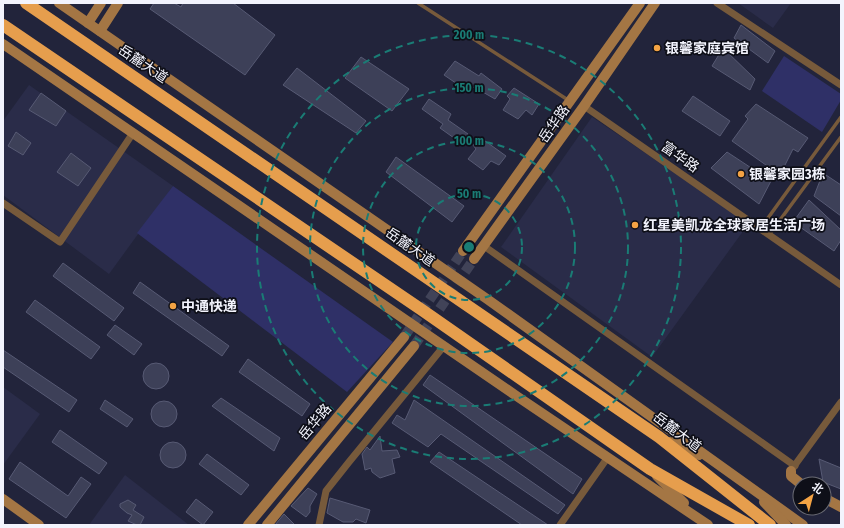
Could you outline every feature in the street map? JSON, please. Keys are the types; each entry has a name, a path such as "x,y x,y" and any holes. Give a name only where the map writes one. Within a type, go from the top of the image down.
{"highway":[{"name":"岳麓大道","path":"26,3 660,437 770,525"},
{"path":"3,25 415,306 650,469 749,525"}],"street":[{"path":"59,3 494,304 803,525"},
{"path":"88,23 101,3"},
{"path":"100,31 118,3"},
{"name":"岳华路","path":"463,251 640,3"},
{"name":"岳华路","path":"474,259 584,106 655,3"},
{"path":"717,3 841,85"},
{"path":"3,44 708,525"},
{"name":"富华路","path":"584,106 841,285"},
{"path":"3,203 60,242 133,133"},
{"path":"484,246 793,468"},
{"name":"岳华路","path":"248,525 404,337"},
{"name":"岳华路","path":"267,525 414,346"},
{"path":"319,525 326,491 444,346"},
{"path":"792,478 790,473 793,468 841,402"},
{"path":"660,437 719,464"},
{"path":"560,525 608,457"},
{"path":"650,469 699,519"},
{"path":"753,489 786,525"},
{"path":"3,499 39,525"},
{"path":"832,502 841,507"}],"lane":[{"path":"418,3 570,101"},
{"path":"760,228 841,117"},
{"path":"769,235 841,137"}],"shaded area":[{"path":"738,3 791,3 773,28"},
{"path":"784,56 841,94 841,100 822,132 762,91"},
{"path":"29,85 173,186 109,274 3,195 3,121"},
{"path":"592,117 749,223 652,357 501,247"},
{"path":"173,186 393,342 347,392 137,233"},
{"path":"3,387 40,414 3,465"},
{"path":"125,475 189,525 89,525"}],"building":[{"path":"154,3 174,3 181,7 183,3 233,3 275,35 245,75 150,9"},
{"path":"741,25 775,51 768,63 734,38"},
{"path":"723,48 755,79 750,90 712,66"},
{"path":"361,57 409,89 392,111 345,78"},
{"path":"455,61 479,76 481,73 502,89 495,99 474,87 469,92 444,75"},
{"path":"297,68 366,121 356,133 283,85"},
{"path":"514,88 539,104 532,115 526,110 518,119 503,110 510,99 507,96"},
{"path":"41,93 66,111 56,126 29,110"},
{"path":"693,96 730,121 720,136 682,111"},
{"path":"429,99 451,114 448,120 468,134 461,143 440,128 443,124 422,109"},
{"path":"756,104 808,138 798,152 793,149 780,175 732,141 748,119 745,116"},
{"path":"16,132 31,143 23,155 8,146"},
{"path":"481,138 506,156 499,165 491,161 483,170 468,159 476,149 473,145"},
{"name":"银馨家园3栋","path":"727,152 771,181 759,204 711,168"},
{"path":"71,153 91,168 78,186 57,172"},
{"path":"396,157 464,206 452,222 386,172"},
{"path":"823,173 841,185 841,216 814,196"},
{"path":"809,200 841,230 841,240 834,251 793,222"},
{"path":"63,263 124,308 114,321 53,276"},
{"path":"140,282 229,346 222,356 133,293"},
{"path":"35,300 100,347 91,359 26,312"},
{"path":"115,325 142,344 134,355 107,335"},
{"path":"3,350 77,400 69,412 3,367"},
{"path":"248,359 310,404 302,416 239,372"},
{"path":"156,363 165,367 169,376 165,385 156,389 147,385 143,376 147,367"},
{"path":"430,375 582,479 573,494 423,385"},
{"path":"221,398 280,438 274,451 212,406"},
{"path":"105,400 133,419 127,427 100,409"},
{"path":"414,400 565,505 558,514 441,434 428,447 392,423 397,415 405,420"},
{"path":"164,401 173,405 177,414 173,423 164,427 155,423 151,414 155,405"},
{"path":"60,430 107,463 99,474 52,442"},
{"path":"380,436 382,451 397,450 400,457 392,459 395,473 380,478 372,472 371,468 365,470 362,454 367,447 370,450"},
{"path":"173,442 182,446 186,455 182,464 173,468 164,464 160,455 164,446"},
{"path":"439,452 548,525 522,525 430,462"},
{"path":"207,454 249,485 241,495 199,464"},
{"path":"819,459 841,468 841,489 832,486 832,476 822,476"},
{"path":"20,462 68,496 81,477 91,484 66,518 9,479"},
{"path":"308,488 317,494 310,506 310,512 306,517 291,506"},
{"path":"330,498 370,510 366,523 356,519 353,522 343,522 327,513"},
{"path":"196,499 213,512 203,525 186,512"},
{"path":"128,500 136,505 133,510 144,517 140,525 128,521 132,515 120,507 120,504"},
{"path":"284,514 295,525 275,525"}],"tunnel":[{"path":"404,337 463,251"},
{"path":"414,346 474,259"}],"place":[{"name":"银馨家庭宾馆","path":"657,48"},
{"name":"银馨家园3栋","path":"741,174"},
{"name":"红星美凯龙全球家居生活广场","path":"635,225"},
{"name":"中通快递","path":"173,306"}]}
